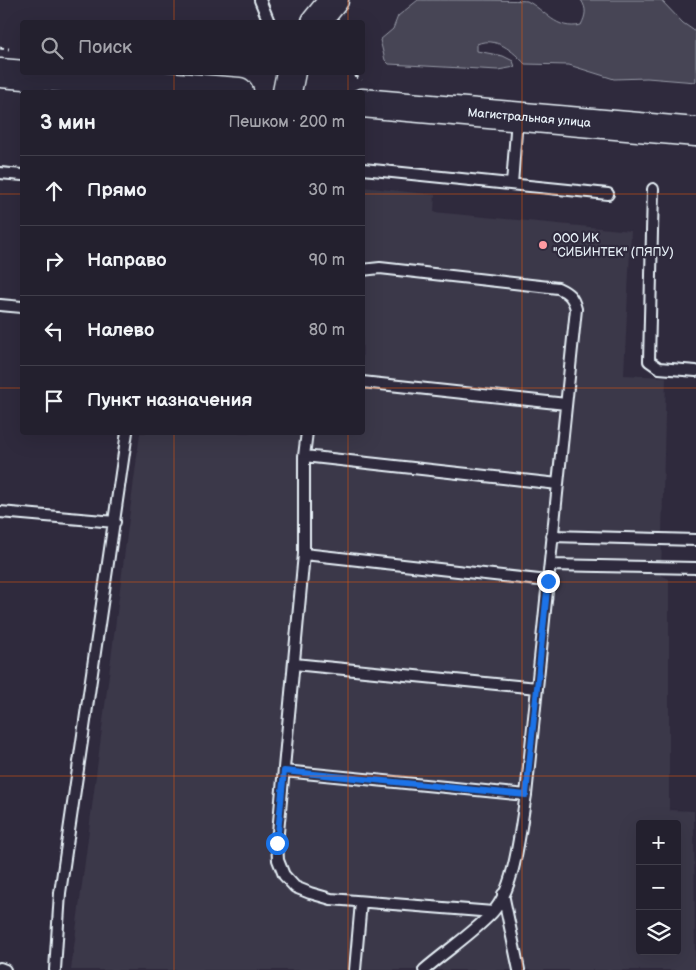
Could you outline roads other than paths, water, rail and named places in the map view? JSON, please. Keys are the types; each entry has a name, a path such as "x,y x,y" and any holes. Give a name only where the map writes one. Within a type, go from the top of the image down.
{"main road":[{"path":"318,20 334,0"},
{"path":"0,74 172,90"},
{"path":"288,90 290,75"},
{"name":"Магистральная улица","path":"365,103 696,132"}],"lane":[{"path":"260,0 268,20"},
{"path":"512,184 517,117"},
{"path":"365,169 608,194"},
{"path":"0,173 20,175"},
{"path":"653,188 649,361 659,368 696,370"},
{"path":"365,270 380,268 558,288 567,292 573,299 576,309 526,795 512,867 504,894 493,912 424,970"},
{"path":"0,305 20,307"},
{"path":"365,382 566,404"},
{"path":"55,970 60,893 127,435"},
{"path":"307,435 304,456 304,554 277,843 278,860 284,875 294,887 331,899 493,912"},
{"path":"304,456 558,484"},
{"path":"0,512 115,522"},
{"path":"552,536 696,540"},
{"path":"304,554 548,581"},
{"path":"550,565 696,568"},
{"path":"294,664 537,688"},
{"path":"284,771 526,795"},
{"path":"504,894 519,970"},
{"path":"355,970 361,902"},
{"path":"0,968 5,970"}],"place":[{"name":"ООО ИК \"СИБИНТЕК\" (ПЯПУ)","path":"543,245"}]}
